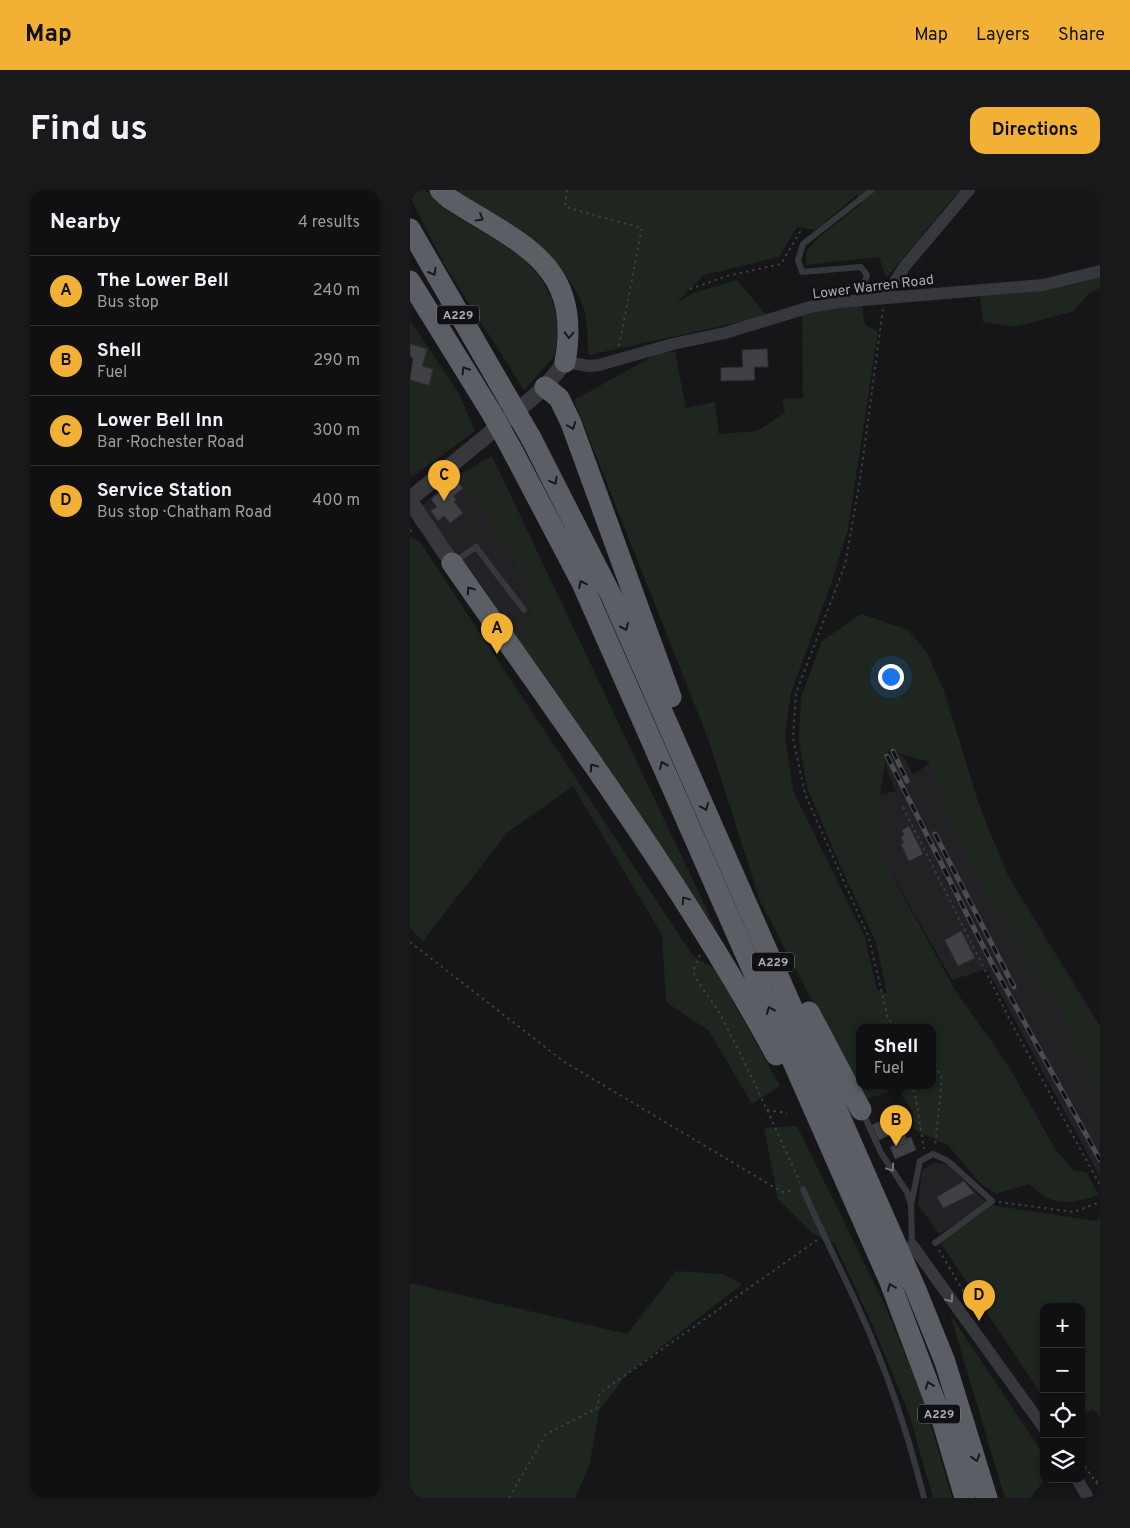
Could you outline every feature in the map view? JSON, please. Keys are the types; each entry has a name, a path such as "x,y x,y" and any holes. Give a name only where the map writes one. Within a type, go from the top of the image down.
{"highway":[{"path":"440,190 450,199 530,249 557,281 567,308 569,342 565,362"},
{"name":"A229","path":"410,229 531,438 591,553 801,1024 916,1290 945,1362 987,1498"},
{"name":"A229","path":"410,281 491,412 582,583 839,1170 890,1282 943,1423 965,1498"},
{"path":"545,387 559,398 571,423 688,746 691,775"},
{"path":"452,563 688,903 776,1055 820,1149 839,1170"},
{"path":"727,857 861,1110"},
{"path":"801,1024 835,1081 912,1245 967,1399 968,1432"}],"street":[{"path":"885,297 905,266 969,190"},
{"name":"Lower Warren Road","path":"565,362 589,366 616,361 673,344 725,333 810,308 885,297 1034,286 1100,270"},
{"path":"452,563 410,500 545,387 565,362"},
{"path":"912,1245 1040,1422"},
{"path":"1079,1483 1088,1498"}],"lane":[{"path":"864,300 864,287 867,275 861,267 802,272 798,260 802,244 872,190"},
{"path":"452,563 476,547 524,610"},
{"path":"861,1110 881,1153 907,1192 911,1205"},
{"path":"912,1245 911,1205 920,1162 925,1157 933,1154 948,1160 992,1201 935,1243"},
{"path":"802,1189 858,1307 889,1384 914,1456 924,1498"}],"path":[{"path":"567,190 565,207 642,228 616,361"},
{"path":"690,289 727,276 781,264 800,232 814,235"},
{"path":"885,297 860,480 845,565 796,693 793,738 805,794 869,938 888,1019 894,1024"},
{"path":"903,807 1014,1028 1100,1185"},
{"path":"410,942 564,1061 782,1192 802,1189 767,1110 720,1014 699,986 693,972 702,952"},
{"path":"933,1154 942,1079 936,1067"},
{"path":"912,1089 915,1093 925,1157"},
{"path":"767,1110 788,1113"},
{"path":"992,1201 1074,1212 1099,1203"},
{"path":"509,1498 546,1434 597,1408 600,1393 823,1236"},
{"path":"935,1243 975,1311"},
{"path":"1085,1467 1100,1488"}],"shaded area":[{"path":"410,190 425,190 448,211 516,252 539,275 552,299 559,326 554,357 524,390 444,264 410,197"},
{"path":"454,190 960,190 886,278 879,257 806,265 806,252 817,239 861,204 857,195 815,230 797,227 779,257 704,275 676,304 693,293 737,280 767,316 589,355 585,313 577,293 565,275 531,242"},
{"path":"1100,276 1100,288 1089,293 1074,311 1015,327 983,322 980,295"},
{"path":"861,303 865,325 878,331 848,529 831,584 791,693 785,735 793,791 865,937 877,990 887,994 876,942 843,872 807,787 799,741 801,697 822,641 861,614 908,630 927,653 944,691 979,805 1007,874 1066,976 1100,1027 1100,1100 1061,1014 1006,925 947,813 930,762 887,750 880,795 880,853 955,990 1008,1065 1054,1147 1073,1170 1087,1173 1099,1195 1062,1202 1047,1197 1029,1184 996,1194 980,1183 948,1145 914,1130 913,1112 898,1089 936,1089 936,1024 856,1024 856,1085 760,901 709,741 574,400 659,353 675,352 686,408 715,402 719,434 757,431 785,413 782,399 803,398 802,315"},
{"path":"410,320 458,392 475,431 412,477 410,474 410,380 429,385 433,369 422,366 427,349 410,345"},
{"path":"492,456 717,931 518,642 534,601 490,519 457,476"},
{"path":"457,476 490,519 534,601 518,642 421,506"},
{"path":"410,536 420,542 693,956 715,969 780,1086 752,1104 709,1031 666,1002 662,935 573,786 507,833 423,941 410,928"},
{"path":"892,752 900,754 905,759 913,775 931,762 962,753 979,805 1007,874 1100,1026 1100,1177 987,969 952,980 880,853 880,795 896,791 885,761"},
{"path":"858,1089 898,1089 864,1100"},
{"path":"797,1126 884,1303 923,1398 952,1498 933,1498 909,1414 873,1326 835,1244 812,1233 778,1199 764,1128"},
{"path":"935,1162 949,1166 987,1203 939,1234 918,1205 922,1170"},
{"path":"991,1205 1095,1221 1100,1217 1100,1418 1093,1409 1085,1413 1085,1303 1040,1303 1040,1393 940,1242"},
{"path":"676,1271 723,1274 742,1284 627,1374 599,1411 589,1467 575,1498 410,1498 410,1283 627,1334"},
{"path":"950,1314 1040,1449 1040,1483 1042,1483 1030,1498 1005,1498"}],"building":[{"path":"410,344 427,349 422,366 433,369 429,385 410,380 413,358 410,357"},
{"path":"767,349 768,367 754,367 755,380 721,381 721,368 743,367 742,350"},
{"path":"456,480 463,488 453,496 456,500 454,502 463,513 450,523 444,516 438,521 431,511 437,507 431,499"},
{"path":"909,826 923,854 909,861 901,844 904,843 901,837 904,835 902,830"},
{"path":"961,931 975,958 958,966 945,940"},
{"path":"904,1110 911,1125 902,1129 908,1142 896,1148 890,1135 879,1140 872,1125"},
{"path":"911,1137 916,1150 895,1159 890,1147"},
{"path":"964,1181 974,1193 943,1208 937,1197"}],"railway":[{"path":"893,751 907,781"},
{"path":"887,756 988,956 1100,1160"},
{"path":"935,834 1014,987"}],"place":[{"name":"Lower Bell Inn","path":"444,501"},
{"name":"The Lower Bell","path":"497,654"},
{"name":"Shell","path":"896,1146"},
{"name":"Service Station","path":"979,1321"}]}
